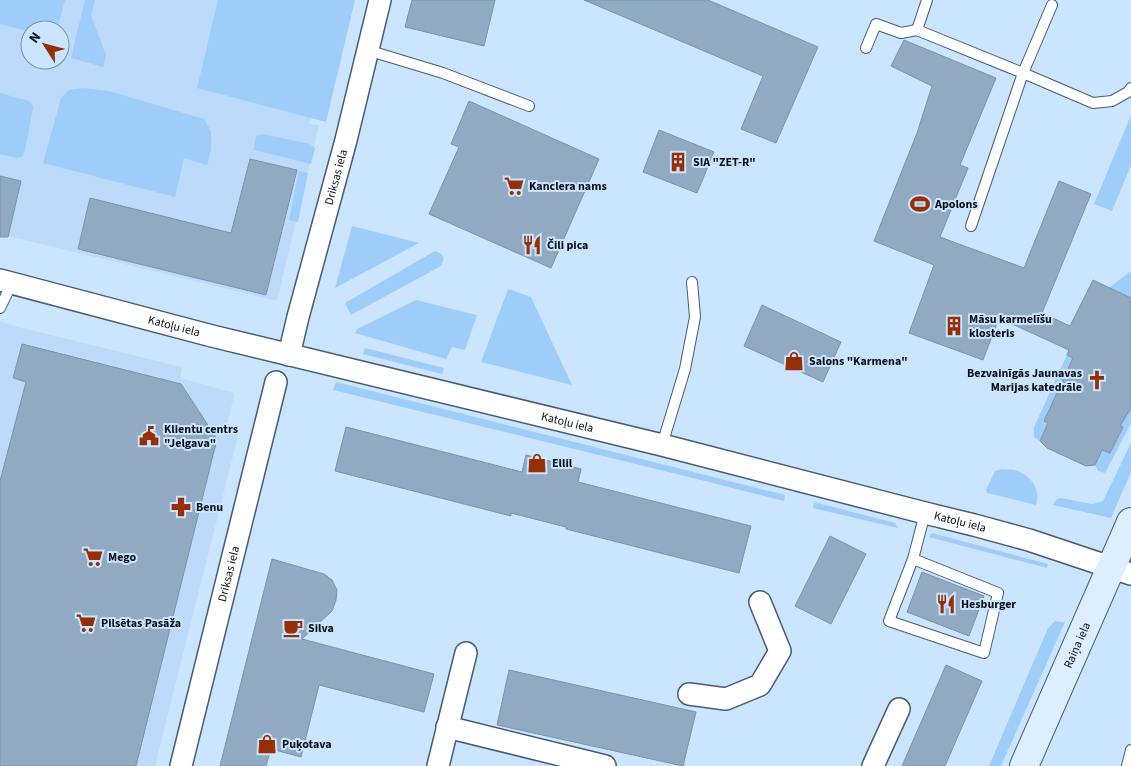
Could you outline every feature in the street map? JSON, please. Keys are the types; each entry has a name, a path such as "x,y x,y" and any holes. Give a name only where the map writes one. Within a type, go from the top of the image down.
{"main road":[{"name":"Raiņa iela","path":"1024,766 1121,571 1131,522"}],"street":[{"name":"Driksas iela","path":"289,355 346,140 380,0"},
{"name":"Katoļu iela","path":"6,282 212,336 662,445 974,525 1029,540 1121,571"},
{"name":"Driksas iela","path":"181,766 276,382"},
{"path":"689,694 726,699 760,685 780,651 760,602"},
{"path":"438,766 466,653"},
{"path":"873,766 899,709"},
{"path":"447,727 605,766"}],"lane":[{"path":"917,30 927,0"},
{"path":"971,226 1023,73 1052,5"},
{"path":"866,48 876,24 901,33 917,30 1093,104 1112,102 1131,88"},
{"path":"368,50 443,73 529,106"},
{"path":"0,308 6,282"},
{"path":"662,445 685,370 695,317 692,282"},
{"path":"913,559 998,593 984,653 889,621 913,559 925,513"},
{"path":"1127,766 1131,750"}],"shaded area":[{"path":"0,0 340,0 309,124 319,125 277,301 0,234"},
{"path":"0,0 65,0 60,20 20,20 20,29 0,24"},
{"path":"85,0 95,0 91,16 106,55 103,67 71,58"},
{"path":"218,0 355,0 326,122 197,88"},
{"path":"83,88 109,91 204,119 211,131 211,150 207,165 184,158 175,197 43,163 61,98 69,90"},
{"path":"0,93 29,101 32,104 33,108 22,157 17,158 0,154"},
{"path":"1131,115 1131,165 1112,211 1094,204"},
{"path":"263,134 310,144 315,148 311,164 254,150 256,136"},
{"path":"299,171 308,173 298,222 289,220"},
{"path":"352,226 419,243 335,288"},
{"path":"435,251 443,256 441,266 351,315 345,303"},
{"path":"1131,271 1131,298 1121,293 1117,299 1102,293"},
{"path":"508,289 531,297 572,385 481,362"},
{"path":"416,300 477,315 465,350 452,347 446,359 355,333 357,329"},
{"name":"Pilsētas Pasāža","path":"0,321 182,367 180,378 235,393 227,424 240,428 155,766 0,766"},
{"path":"365,348 444,368 442,374 363,354"},
{"path":"1067,355 1073,358 1044,421 1057,428 1045,430 1040,441 1034,437 1034,427"},
{"path":"336,382 785,495 784,501 333,390"},
{"path":"1131,408 1131,423 1105,473 1098,471 1095,465 1099,456 1095,446 1111,452 1122,427 1119,425"},
{"path":"1131,443 1131,472 1111,518 1053,505 1056,500 1061,498 1092,504 1103,501"},
{"path":"1002,469 1021,472 1030,479 1036,488 1036,505 987,493 986,490 995,471"},
{"path":"814,502 895,523 898,528 813,508"},
{"path":"932,533 1048,564 1047,568 929,537"},
{"path":"1055,621 1065,622 1001,766 989,766 1048,628"}],"building":[{"path":"412,0 495,0 484,46 405,27"},
{"path":"584,0 708,0 818,47 776,143 741,129 763,76"},
{"path":"904,40 996,78 960,165 968,168 940,237 1024,268 1059,181 1091,194 1042,313 1070,326 1093,280 1131,298 1131,408 1120,426 1123,427 1110,453 1102,450 1095,465 1086,466 1047,448 1040,441 1048,423 1044,421 1073,358 1067,355 1069,350 999,318 983,360 909,333 934,265 874,241 917,133 932,86 891,66"},
{"name":"Kanclera nams","path":"469,101 599,159 551,268 429,214 459,147 451,144"},
{"name":"SIA \"ZET-R\"","path":"659,130 714,152 697,193 643,172"},
{"path":"250,159 297,170 266,295 78,249 90,198 231,233"},
{"path":"0,176 21,181 8,237 0,237"},
{"path":"762,305 841,342 823,382 744,346"},
{"name":"Pilsētas Pasāža","path":"22,344 181,384 217,439 136,766 0,766 0,481 26,382 13,378"},
{"path":"346,427 522,472 526,455 581,469 578,482 751,526 739,573 511,513 511,516 335,471"},
{"path":"830,536 866,554 831,624 795,606"},
{"path":"272,559 324,574 332,580 337,590 332,611 302,639 434,674 424,712 319,685 301,757 271,749 266,766 220,766"},
{"name":"Hesburger","path":"922,572 984,596 969,636 907,612"},
{"path":"946,665 982,681 945,766 902,766"},
{"path":"509,670 696,712 683,766 497,725"}],"place":[{"name":"SIA \"ZET-R\"","path":"678,162"},
{"name":"Kanclera nams","path":"514,186"},
{"name":"Apolons","path":"920,204"},
{"name":"Čili pica","path":"532,245"},
{"name":"Māsu karmelīšu klosteris","path":"954,326"},
{"name":"Salons \"Karmena\"","path":"794,361"},
{"name":"Bezvainīgās Jaunavas Marijas katedrāle","path":"1097,380"},
{"name":"Klientu centrs \"Jelgava\"","path":"149,436"},
{"name":"Ellil","path":"537,463"},
{"name":"Benu","path":"181,507"},
{"name":"Mego","path":"93,557"},
{"name":"Hesburger","path":"946,604"},
{"name":"Pilsētas Pasāža","path":"86,623"},
{"name":"Silva","path":"293,628"},
{"name":"Puķotava","path":"267,744"}]}
